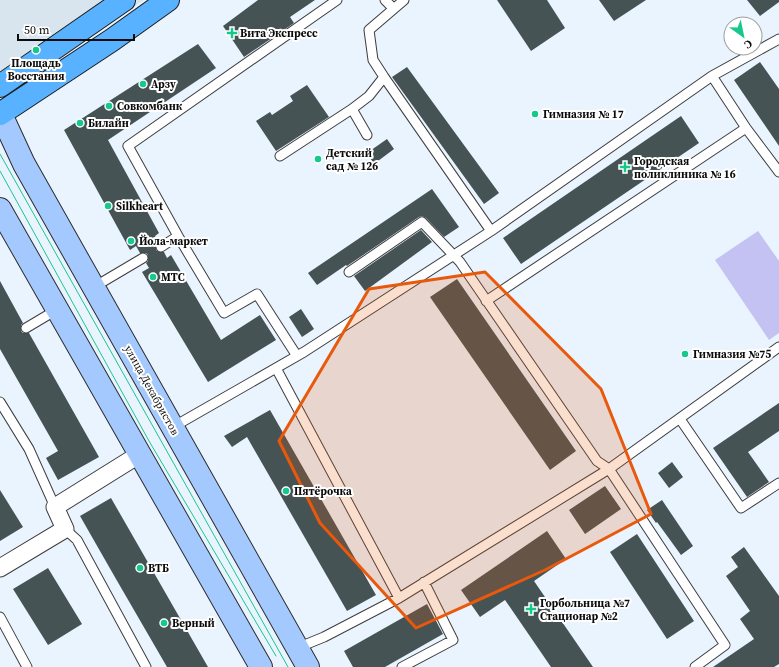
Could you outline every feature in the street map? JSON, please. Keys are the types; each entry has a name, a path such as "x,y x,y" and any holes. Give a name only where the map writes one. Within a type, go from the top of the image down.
{"main road":[{"path":"0,86 124,0"},
{"path":"0,113 112,40 168,0"},
{"name":"улица Декабристов","path":"0,113 24,164 308,667"},
{"path":"0,209 261,667"}],"street":[{"path":"0,568 65,529 55,507 140,454"}],"lane":[{"path":"297,356 257,294 224,313 178,236 128,146 337,0"},
{"path":"385,0 393,8"},
{"path":"404,0 368,30 373,60 491,231"},
{"path":"173,427 297,356 491,231 712,76 779,39"},
{"path":"712,76 746,128 779,172"},
{"path":"280,156 352,109 368,96 384,77"},
{"path":"352,109 368,135"},
{"path":"486,301 746,128"},
{"path":"349,272 422,222 453,255 597,461 609,469 725,645 695,667"},
{"path":"161,247 178,236"},
{"path":"94,287 143,258"},
{"path":"26,328 58,309"},
{"path":"297,648 324,637 399,598 609,469 779,347"},
{"path":"276,368 399,598"},
{"path":"0,402 29,449 55,507"},
{"path":"680,419 741,508 779,483"},
{"path":"65,529 77,540 146,667"},
{"path":"402,667 453,640 424,582"},
{"path":"0,617 28,667"}],"highlighted area":[{"path":"485,272 601,389 651,514 545,570 416,628 320,523 279,441 369,289"}],"shaded area":[{"name":"Площадь Восстания","path":"0,0 144,0 0,100"},
{"path":"758,231 779,261 779,333 769,340 715,260"}],"building":[{"path":"258,0 315,0 290,17 294,23 244,57 223,26"},
{"path":"497,0 547,0 565,28 531,51"},
{"path":"599,0 646,0 614,21"},
{"path":"747,0 779,0 779,2 760,16"},
{"path":"198,44 216,68 108,140 159,233 155,236 158,242 156,245 156,250 159,252 164,252 167,258 171,255 221,340 260,315 276,340 208,382 142,272 149,268 146,263 148,261 148,255 146,253 140,253 136,246 130,250 64,130"},
{"path":"760,62 779,89 779,146 734,80"},
{"path":"407,67 499,193 484,204 392,77"},
{"path":"307,85 329,117 276,151 256,121 270,112 272,115 293,101 290,96"},
{"path":"681,116 699,143 521,264 503,238"},
{"path":"387,139 394,149 374,164 367,153"},
{"path":"432,189 459,227 444,237 426,218 422,216 419,217 317,285 308,273"},
{"path":"421,230 432,242 365,291 354,276"},
{"path":"457,279 576,451 550,470 430,297"},
{"path":"0,281 23,323 21,325 21,331 23,333 29,333 99,457 58,480 46,458 58,451 0,349"},
{"path":"301,309 314,329 302,337 289,317"},
{"path":"779,403 779,431 748,452 769,482 747,497 713,448"},
{"path":"270,410 376,595 347,611 247,437 232,447 224,436"},
{"path":"672,462 683,477 669,488 658,473"},
{"path":"605,486 621,509 585,534 569,510"},
{"path":"0,490 23,527 0,541"},
{"path":"111,498 208,667 167,667 116,579 80,516"},
{"path":"662,500 693,546 681,555 647,510"},
{"path":"547,531 566,559 534,581 593,667 551,667 505,600 480,617 461,590"},
{"path":"637,534 694,621 667,639 610,552"},
{"path":"744,547 779,596 779,664 774,667 713,667 754,639 740,619 750,611 726,576 738,567 731,557"},
{"path":"48,568 82,624 48,645 13,589"},
{"path":"427,604 443,634 385,667 353,667 344,651"}],"tram line":[{"path":"0,154 288,667"},
{"path":"0,171 149,441 276,656"}],"place":[{"name":"Вита Экспресс","path":"232,33"},
{"name":"Площадь Восстания","path":"36,50"},
{"name":"Арзу","path":"143,84"},
{"name":"Совкомбанк","path":"109,106"},
{"name":"Гимназия № 17","path":"535,114"},
{"name":"Билайн","path":"80,123"},
{"name":"Детский сад № 126","path":"318,159"},
{"name":"Городская поликлиника № 16","path":"625,167"},
{"name":"Silkheart","path":"108,206"},
{"name":"Йола-маркет","path":"131,241"},
{"name":"МТС","path":"153,277"},
{"name":"Гимназия №75","path":"685,354"},
{"name":"Пятёрочка","path":"286,491"},
{"name":"ВТБ","path":"140,568"},
{"name":"Горбольница №7 Стационар №2","path":"531,609"},
{"name":"Верный","path":"164,623"}]}
